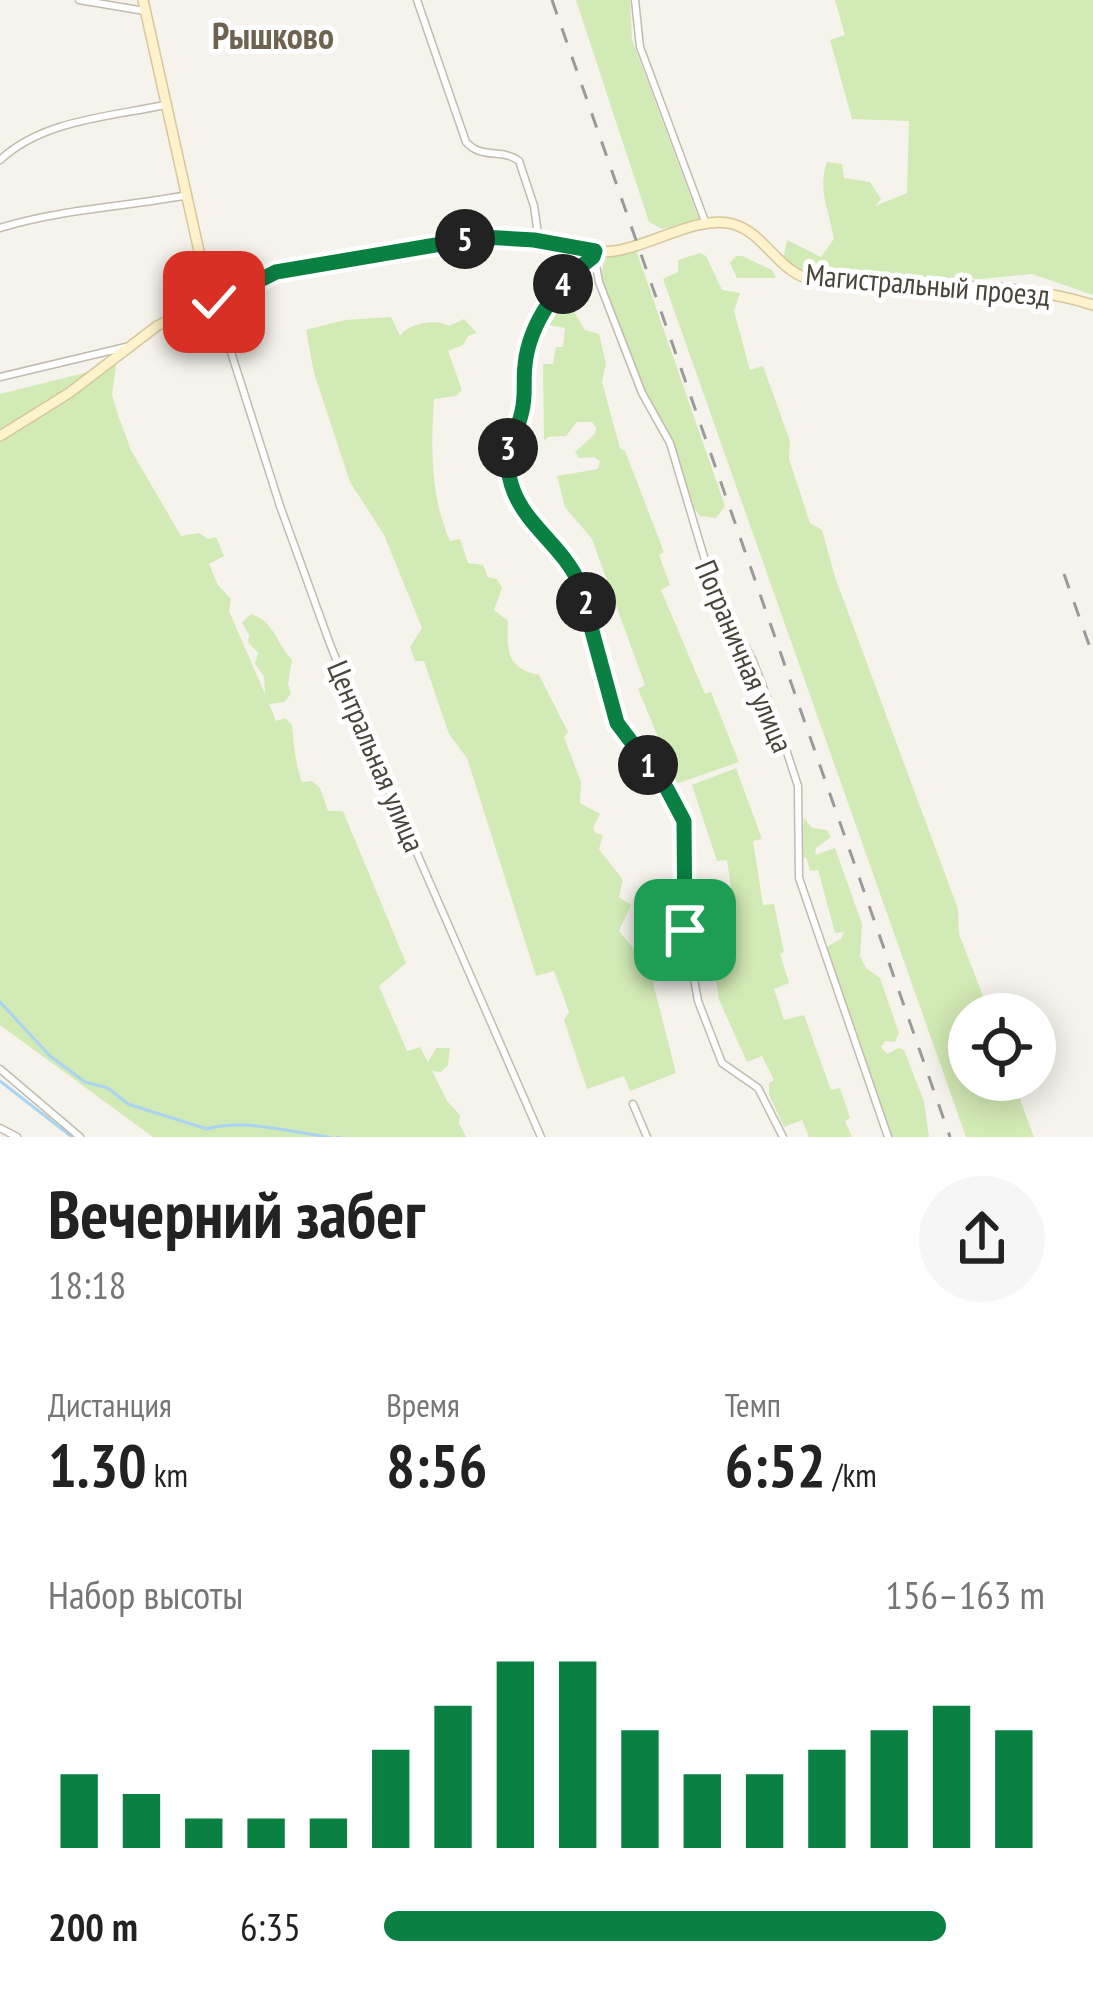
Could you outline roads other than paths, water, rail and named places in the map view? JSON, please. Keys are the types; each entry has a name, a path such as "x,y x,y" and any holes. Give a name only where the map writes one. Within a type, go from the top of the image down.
{"main road":[{"path":"144,6 214,302"},
{"name":"Магистральный проезд","path":"706,224 727,222 746,230 787,269 808,279 1004,288 1050,293 1093,305"},
{"path":"0,436 195,306 213,277 276,272 468,239 538,241 594,254 706,224"},
{"path":"202,252 210,267 237,284 231,301"},
{"path":"195,306 231,301 276,272"}],"street":[{"path":"79,0 144,6"},
{"path":"417,0 466,142 479,153 508,154 519,160 538,241"},
{"path":"635,0 640,47 706,224"},
{"path":"0,160 16,144 46,131 165,105"},
{"path":"0,228 188,195"},
{"path":"594,254 557,291 528,345 524,404 508,446 511,482 520,504 575,574 617,723 679,807 687,833 685,930 698,1001 722,1063 758,1088 783,1137"},
{"name":"Пограничная улица","path":"594,254 642,393 670,443 712,587 753,661 796,780 799,878 888,1137"},
{"path":"222,318 231,301"},
{"name":"Центральная улица","path":"214,302 280,506 339,666 541,1137"},
{"path":"0,377 130,346"},
{"path":"0,1069 80,1137"},
{"path":"633,1104 647,1137"},
{"path":"0,1128 17,1137"}],"waterway":[{"path":"0,1002 50,1056 85,1082 108,1088 128,1104 207,1129 251,1125 329,1137"},
{"path":"0,1081 72,1137"}],"railway":[{"path":"552,0 950,1137"},
{"path":"1064,574 1093,656"}],"district":[{"name":"Рышково","path":"273,35"}]}
